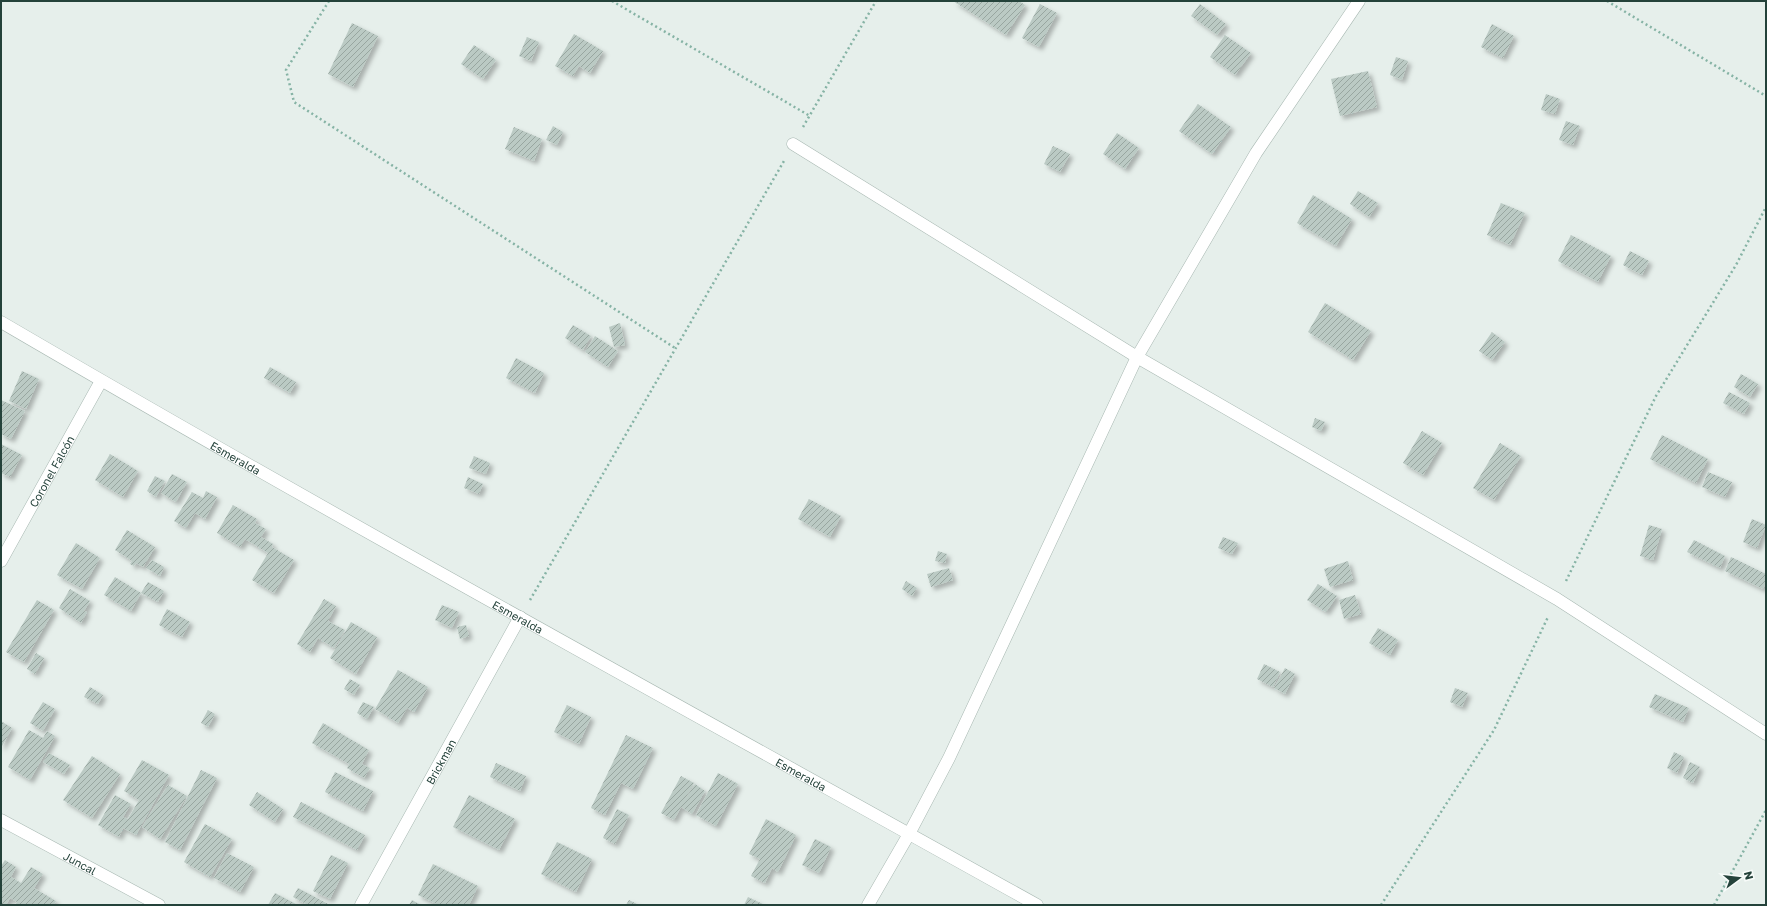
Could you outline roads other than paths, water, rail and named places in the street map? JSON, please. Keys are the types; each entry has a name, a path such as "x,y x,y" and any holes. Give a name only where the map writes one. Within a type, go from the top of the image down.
{"street":[{"path":"868,905 909,834 949,758 1138,357 1256,153 1359,1"},
{"path":"793,144 1138,357 1557,599 1766,734"},
{"name":"Esmeralda","path":"1,322 101,381 520,617 1037,905"},
{"name":"Coronel Falcón","path":"1,561 101,381"},
{"name":"Brickman","path":"361,905 520,617"},
{"name":"Juncal","path":"1,820 159,905"}]}
